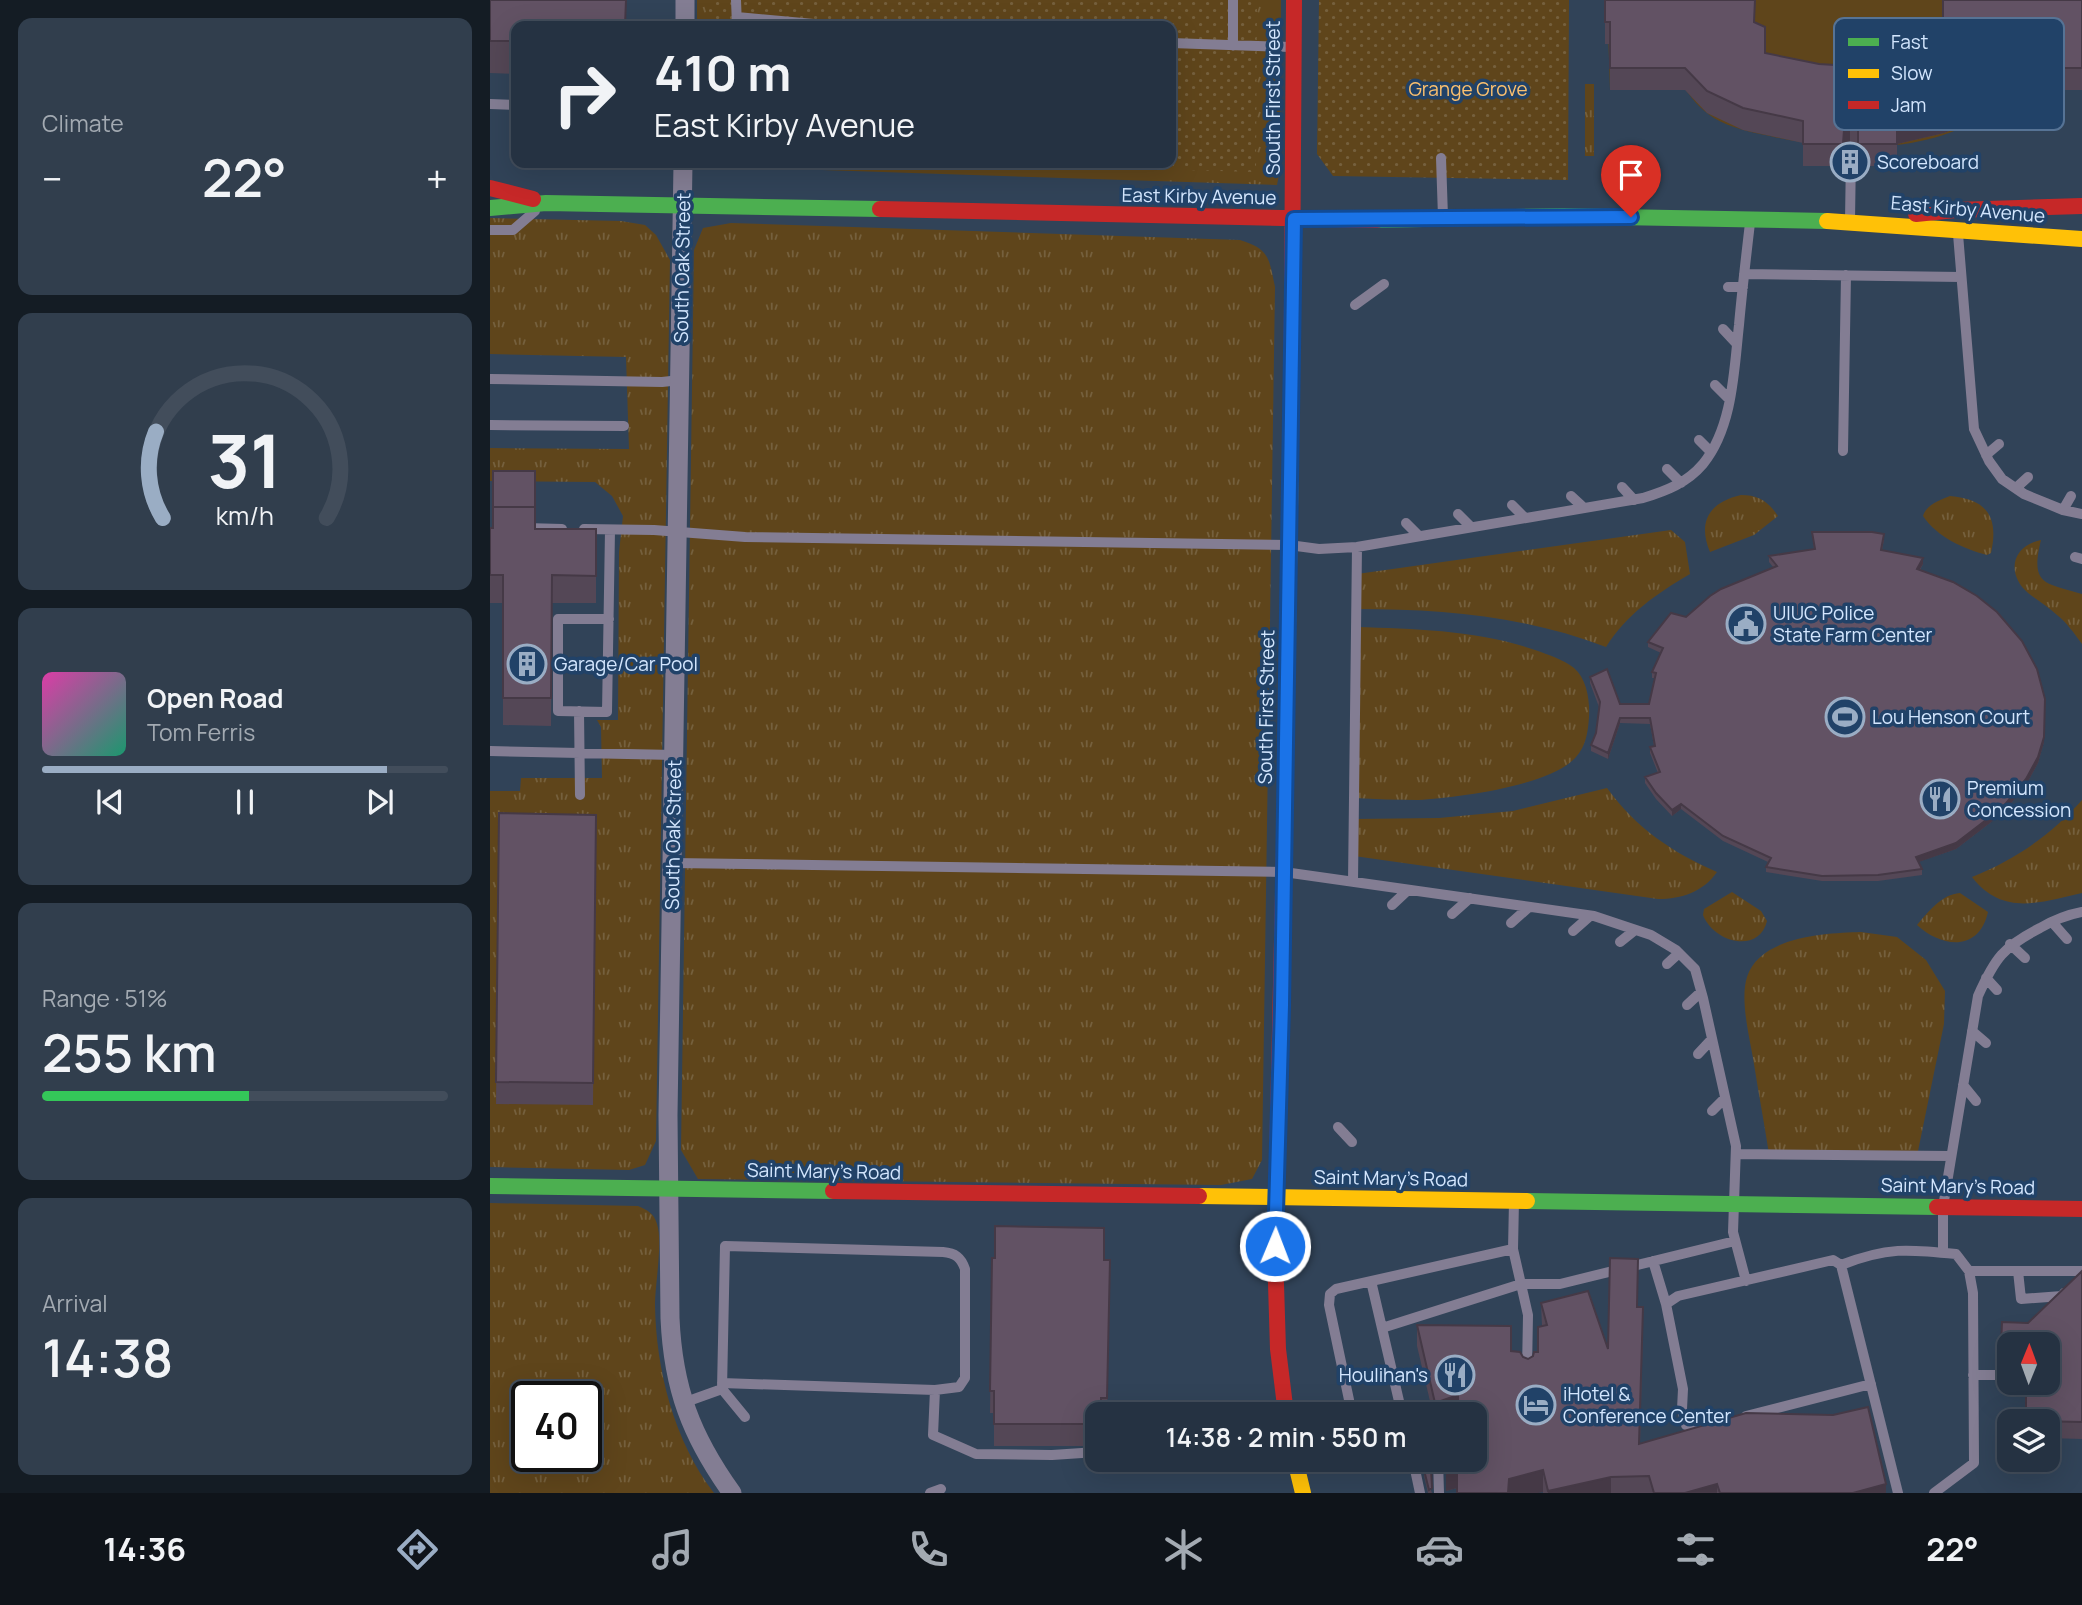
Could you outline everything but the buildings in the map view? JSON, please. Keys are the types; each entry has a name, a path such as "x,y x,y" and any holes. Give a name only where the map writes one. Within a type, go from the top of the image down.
{"main road":[{"name":"South First Street","path":"1284,1402 1276,1346 1275,1197 1284,872 1294,219 1294,0"},
{"name":"East Kirby Avenue","path":"490,188 546,203"},
{"name":"East Kirby Avenue","path":"490,208 546,203 683,204 1294,219 1563,216 1751,219 1850,221 2082,239"},
{"name":"East Kirby Avenue","path":"1850,221 1955,210 2082,206"},
{"name":"Saint Mary's Road","path":"490,1186 2082,1209"},
{"path":"1298,1472 1303,1493"}],"street":[{"path":"685,0 685,21"},
{"name":"South Oak Street","path":"683,168 668,1189 671,1351 684,1402 699,1443 709,1462 732,1493"}],"lane":[{"path":"736,0 737,21"},
{"path":"1233,0 1233,46"},
{"path":"1176,43 1294,47"},
{"path":"490,104 511,104"},
{"path":"1850,155 1850,221"},
{"path":"1441,158 1443,219"},
{"path":"490,230 513,230 546,203"},
{"path":"517,528 678,532 745,537 1289,545 1319,550 1357,547 1634,500 1681,483 1703,463 1717,440 1729,400 1751,219"},
{"path":"1958,230 1961,276 1967,292 1974,429 1986,455 2002,479 2063,510 2082,514"},
{"path":"1744,274 1961,276"},
{"path":"1843,451 1846,275"},
{"path":"1355,305 1384,284"},
{"path":"1728,286 1743,287"},
{"path":"1723,329 1737,344"},
{"path":"490,379 662,383 681,380"},
{"path":"1715,385 1729,400"},
{"path":"1971,406 1981,397"},
{"path":"490,425 624,426"},
{"path":"1699,440 1710,452"},
{"path":"1986,455 1999,444"},
{"path":"1667,469 1681,483"},
{"path":"2016,488 2028,477"},
{"path":"1622,487 1634,500"},
{"path":"1571,495 1584,508"},
{"path":"2063,510 2071,496"},
{"path":"1512,505 1525,518"},
{"path":"1458,514 1471,527"},
{"path":"1406,523 1419,536"},
{"path":"609,619 558,619 558,711 607,712 609,619 610,530"},
{"path":"1353,882 1357,547"},
{"path":"579,711 580,795"},
{"path":"490,751 675,755"},
{"path":"673,863 1284,872 1590,916 1651,935 1679,953 1695,969 1702,992 1736,1154 1735,1241 1746,1281"},
{"path":"1392,905 1408,890"},
{"path":"1452,914 1470,898"},
{"path":"1511,923 1529,907"},
{"path":"1943,1253 1942,1207 1978,996 1999,956 2010,944 2063,915 2082,912"},
{"path":"1573,931 1590,916"},
{"path":"2052,922 2067,939"},
{"path":"1620,942 1635,930"},
{"path":"2010,944 2025,958"},
{"path":"1667,964 1679,953"},
{"path":"1986,978 1997,990"},
{"path":"1687,1005 1702,992"},
{"path":"1972,1031 1986,1043"},
{"path":"1699,1054 1712,1040"},
{"path":"1963,1085 1976,1101"},
{"path":"1712,1111 1725,1098"},
{"path":"1338,1127 1352,1142"},
{"path":"1736,1154 1951,1156"},
{"path":"1514,1201 1513,1249 1528,1315 1527,1373"},
{"path":"1382,1328 1521,1284 1560,1284 1735,1241"},
{"path":"684,1402 722,1386 935,1390 959,1387 965,1378 965,1269 962,1260 952,1253 943,1252 725,1246 722,1386 745,1417"},
{"path":"1349,1402 1329,1305 1330,1294 1336,1289 1513,1249"},
{"path":"1665,1304 1678,1296 1833,1261 1841,1265 1866,1255 1895,1250 1956,1254 1969,1271 1973,1293 1974,1463 1934,1493"},
{"path":"1653,1261 1683,1389 1682,1409 1686,1425 1700,1427 1726,1421"},
{"path":"1841,1265 1898,1493"},
{"path":"1969,1271 2082,1273"},
{"path":"2018,1271 2021,1299 2062,1296 2082,1273"},
{"path":"1371,1281 1399,1402"},
{"path":"1973,1375 1997,1375"},
{"path":"1739,1418 1871,1384"},
{"path":"935,1390 933,1435 976,1454 1085,1453"},
{"path":"1415,1472 1420,1493"},
{"path":"1438,1472 1439,1493"},
{"path":"930,1493 941,1489"}],"green space":[{"path":"697,0 1281,0 1280,169 1277,185 763,168 1176,168 1176,21 697,21"},
{"path":"706,0 1257,0 1256,172 1108,168 1176,168 1176,21 706,21"},
{"name":"Grange Grove","path":"1319,0 1569,0 1568,180 1333,176 1317,154"},
{"path":"1607,0 2082,0 2082,90 2064,90 2064,18 1834,18 1834,130 1955,130 1909,143 1852,147 1824,145 1748,131 1709,114 1681,83 1680,90 1610,90"},
{"path":"1585,84 1594,84 1594,156 1585,156"},
{"path":"490,218 621,221 645,225 656,235 670,260 656,1141 645,1165 629,1170 490,1167 490,791 520,791 521,778 602,778 601,727 597,720 618,720 619,552 623,516 612,496 595,482 490,481 490,448 629,449 626,357 490,354"},
{"path":"731,223 1240,240 1257,247 1266,256 1275,287 1262,1160 1252,1179 1221,1185 698,1179 681,1150 694,250 703,228"},
{"path":"1741,495 1762,500 1778,516 1754,535 1710,552 1705,531 1709,514 1721,502"},
{"path":"1950,496 1973,501 1987,512 1993,529 1991,553 1987,555 1960,546 1936,530 1923,516 1930,506"},
{"path":"1671,530 1685,542 1690,574 1643,606 1623,624 1606,647 1545,628 1483,616 1356,609 1357,574"},
{"path":"2041,540 2037,566 2043,580 2082,594 2082,644 2064,621 2027,592 2018,580 2015,572 2016,558 2025,547"},
{"path":"1356,627 1469,634 1513,643 1565,662 1578,673 1585,684 1588,697 1588,728 1582,748 1564,767 1546,776 1502,789 1418,800 1354,798"},
{"path":"1607,788 1630,815 1656,838 1717,872 1705,885 1691,893 1658,899 1354,856 1354,819 1439,818 1513,811"},
{"path":"2082,800 2082,893 2037,902 2010,902 1996,898 1972,877 2032,845"},
{"path":"1732,892 1761,911 1767,921 1755,938 1736,941 1726,938 1709,925 1703,915 1704,909"},
{"path":"1960,893 1988,912 1977,934 1968,940 1948,942 1927,933 1917,925 1941,900"},
{"path":"1861,932 1897,937 1926,960 1945,991 1944,1024 1917,1156 1769,1154 1746,1017 1744,996 1747,977 1754,963 1780,945 1813,936"},
{"path":"490,1203 638,1206 654,1217 659,1232 656,1330 664,1379 678,1428 688,1451 714,1493 490,1493"}],"traffic: fast":[{"path":"490,208 546,203 880,209"},
{"path":"1377,220 1563,216 1827,221"},
{"path":"490,1186 833,1191"},
{"path":"1527,1201 1937,1207"}],"traffic: slow":[{"path":"1827,221 2082,239"},
{"path":"1285,804 1291,448"},
{"path":"1199,1196 1527,1201"},
{"path":"1298,1472 1303,1493"}],"traffic: jam":[{"path":"1291,448 1294,0"},
{"path":"490,188 533,199"},
{"path":"1916,214 1955,210 2082,206"},
{"path":"880,209 1377,220"},
{"path":"1285,804 1275,1251 1278,1349 1285,1402"},
{"path":"833,1191 1199,1196"},
{"path":"1937,1207 2082,1209"}],"place":[{"name":"Scoreboard","path":"1850,162"},
{"name":"UIUC Police State Farm Center","path":"1746,624"},
{"name":"Garage/Car Pool","path":"527,664"},
{"name":"Lou Henson Court","path":"1845,717"},
{"name":"Premium Concession","path":"1940,799"},
{"name":"Houlihan's","path":"1455,1375"},
{"name":"iHotel & Conference Center","path":"1536,1405"}],"route":[{"path":"1275,1246 1282,1005 1294,219 1631,217"}]}
